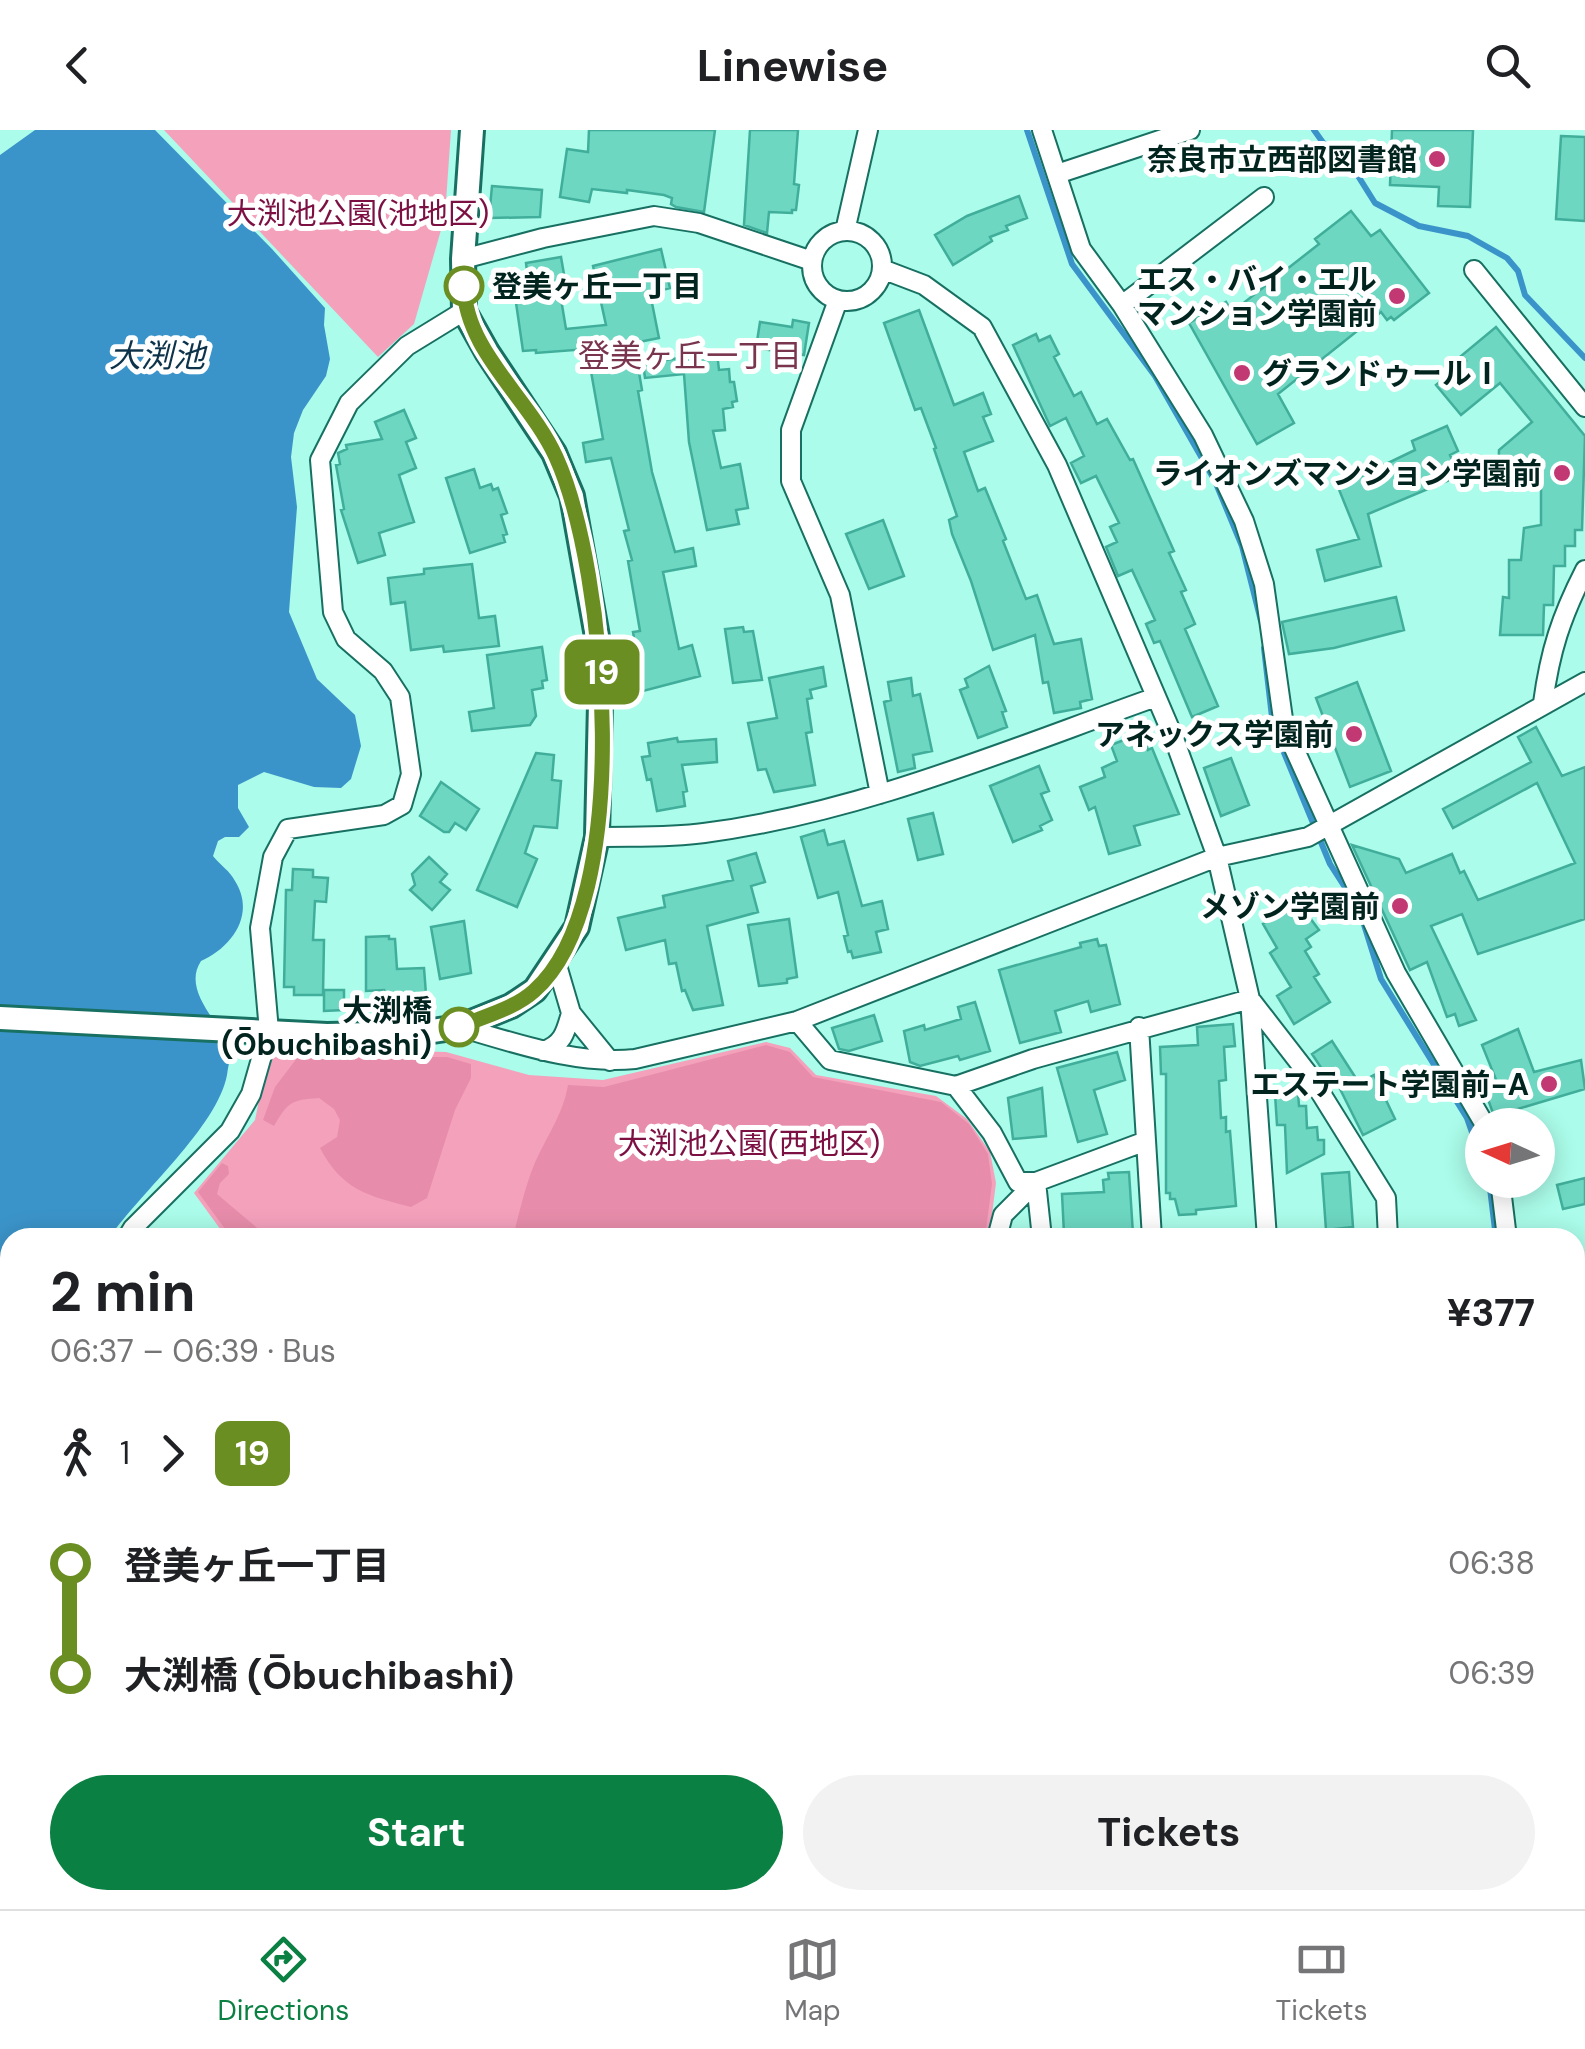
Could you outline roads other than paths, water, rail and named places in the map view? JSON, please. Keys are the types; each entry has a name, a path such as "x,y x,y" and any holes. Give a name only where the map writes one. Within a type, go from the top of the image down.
{"street":[{"path":"0,1018 376,1036 419,1034 459,1027 511,1006 536,990 577,927 597,837 602,659 572,496 554,452 464,311 463,259 472,130"},
{"path":"845,231 868,130"},
{"path":"1042,130 1080,249 1122,305 1203,435 1244,521 1264,584 1284,726 1320,831 1474,1108"},
{"path":"1057,174 1190,130"},
{"path":"1122,305 1264,197"},
{"path":"463,259 654,216 700,223 812,261"},
{"path":"845,231 863,234 873,242 880,252 882,269 875,287 866,296 838,300 822,290 814,277 812,261 827,237 845,231"},
{"path":"882,269 924,285 982,327 1057,465 1156,697 1218,857 1250,999 1266,1228"},
{"path":"1474,270 1585,406"},
{"path":"838,300 791,430 791,481 840,595 880,794"},
{"path":"137,1228 230,1132 251,1094 268,1030 260,928 273,858 288,829 384,815 402,805 411,774 400,697 383,671 346,639 333,612 320,460 349,403 407,346 464,311"},
{"path":"1543,703 1549,654 1568,602 1585,570"},
{"path":"459,1027 543,1051 610,1061 796,1021 1218,857 1320,831 1585,682"},
{"path":"597,837 701,834 775,822 880,794 1156,697"},
{"path":"556,962 571,1012 610,1061"},
{"path":"796,1021 830,1060 956,1086 1139,1028 1250,999"},
{"path":"1250,999 1312,1080 1386,1198 1388,1228"},
{"path":"543,1051 554,1048 562,1039 571,1012"},
{"path":"1139,1028 1151,1228"},
{"path":"956,1086 992,1132 1018,1182 1036,1182 1146,1141"},
{"path":"1000,1228 1003,1215 1036,1182"},
{"path":"1036,1182 1041,1228"},
{"path":"1502,1198 1506,1228"}],"water":[{"name":"大渕池","path":"35,130 155,130 325,308 330,359 326,376 303,410 294,433 291,457 297,507 289,612 317,679 355,715 361,746 351,779 341,788 314,787 264,772 238,785 238,808 249,827 239,837 218,841 213,856 233,877 241,893 242,917 231,938 201,961 196,972 199,994 229,1049 227,1075 209,1116 194,1137 117,1228 0,1228 0,155"}],"waterway":[{"path":"1027,130 1072,264 1155,376 1215,481 1242,546 1261,621"},
{"path":"1314,130 1324,144 1343,152 1375,203 1419,226 1468,236 1507,258 1518,271 1525,295 1585,358"},
{"path":"1264,648 1273,726 1330,864 1357,906"},
{"path":"1362,918 1381,979 1465,1115"},
{"path":"1491,1198 1495,1228"}],"place":[{"name":"奈良市立西部図書館","path":"1437,159"},
{"name":"登美ヶ丘一丁目","path":"464,286"},
{"name":"エス・バイ・エル マンション学園前","path":"1397,296"},
{"name":"グランドゥールⅠ","path":"1242,373"},
{"name":"ライオンズマンション学園前","path":"1562,473"},
{"name":"アネックス学園前","path":"1354,734"},
{"name":"メゾン学園前","path":"1400,906"},
{"name":"大渕橋 (Ōbuchibashi)","path":"459,1027"},
{"name":"エステート学園前-A","path":"1549,1084"}],"district":[{"name":"登美ヶ丘一丁目","path":"690,356"}],"park label":[{"name":"大渕池公園(池地区)","path":"358,213"},
{"name":"大渕池公園(西地区)","path":"749,1143"}]}
